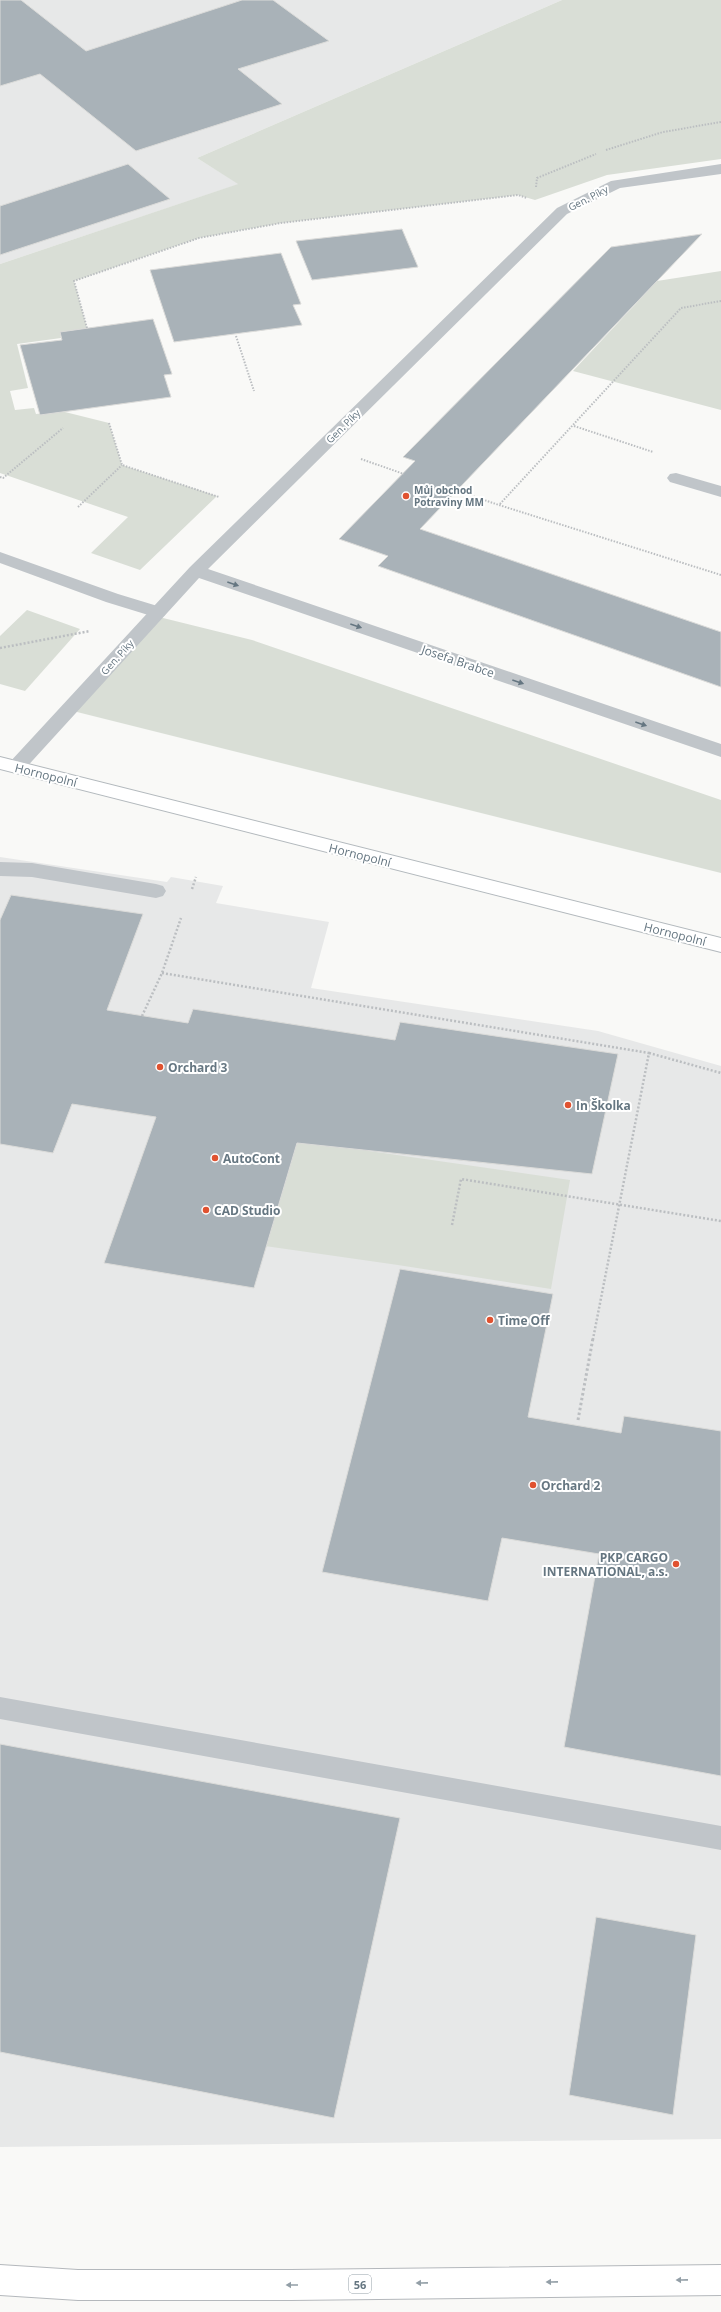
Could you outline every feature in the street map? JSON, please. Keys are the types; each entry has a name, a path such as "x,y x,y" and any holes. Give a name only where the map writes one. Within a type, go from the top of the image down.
{"main road":[{"name":"Hornopolní","path":"8,765 721,946"},
{"name":"56","path":"0,2280 78,2285 117,2285 721,2280"}],"street":[{"name":"Gen. Píky","path":"8,765 158,612 196,571 562,211 616,184 721,169"},
{"path":"676,478 721,492"},
{"path":"0,557 135,606 158,612"},
{"name":"Josefa Brabce","path":"196,571 721,751"},
{"path":"0,869 32,870 156,891"},
{"path":"0,1708 721,1838"}],"path":[{"path":"86,328 74,281 199,238 289,222 518,195 529,198"},
{"path":"500,506 681,308 721,301"},
{"path":"236,336 254,391"},
{"path":"109,423 122,465"},
{"path":"574,426 655,452"},
{"path":"0,476 3,478 63,428"},
{"path":"322,446 404,474"},
{"path":"122,465 224,499"},
{"path":"78,507 122,465"},
{"path":"448,488 500,506 721,575"},
{"path":"0,648 112,627 135,606"},
{"path":"191,891 196,877"},
{"path":"142,1016 162,973 183,913"},
{"path":"162,973 649,1053 721,1073"},
{"path":"578,1420 618,1206 649,1053"},
{"path":"452,1225 462,1179 618,1206 721,1221"}],"shaded area":[{"path":"0,0 562,0 197,158 239,184 0,264"},
{"path":"562,0 721,0 721,159 607,175 535,200 518,195 281,223 199,238 74,281 87,328 60,332 61,338 17,344 28,388 10,391 15,410 34,408 36,414 61,411 109,423 122,465 217,496 140,570 91,553 128,517 0,473 0,264 238,184 197,158"},
{"path":"721,271 721,410 573,371 657,281"},
{"path":"27,610 80,629 25,691 0,684 0,636"},
{"path":"155,616 252,640 721,800 721,873 69,710"},
{"path":"0,857 167,882 171,877 223,886 216,903 329,922 311,988 598,1031 721,1066 721,2139 0,2147"},
{"path":"331,1032 369,1151 570,1180 551,1289 265,1246"}],"building":[{"path":"0,0 21,0 86,51 242,0 273,0 329,41 238,69 282,104 136,151 40,74 0,86"},
{"path":"128,164 170,199 0,255 0,206"},
{"path":"402,229 418,267 312,280 296,241"},
{"path":"702,234 420,529 721,632 721,687 378,566 388,556 339,539 415,461 403,457 611,247"},
{"path":"281,253 301,304 293,305 302,325 174,342 150,270"},
{"path":"153,319 172,374 164,375 171,397 40,415 20,345 62,340 60,332"},
{"name":"Orchard 3","path":"11,895 143,914 107,1010 188,1023 193,1009 395,1040 400,1022 618,1054 592,1174 297,1143 254,1288 104,1263 156,1117 72,1104 53,1153 0,1144 0,920"},
{"name":"Orchard 2","path":"400,1269 553,1294 528,1417 621,1433 624,1416 721,1431 721,1776 564,1747 599,1554 502,1538 488,1601 322,1572"},
{"path":"0,1744 400,1818 334,2118 0,2052"},
{"path":"596,1917 696,1935 673,2115 569,2095"}],"place":[{"name":"Můj obchod Potraviny MM","path":"406,496"},
{"name":"Orchard 3","path":"160,1067"},
{"name":"In Školka","path":"568,1105"},
{"name":"AutoCont","path":"215,1158"},
{"name":"CAD Studio","path":"206,1210"},
{"name":"Time Off","path":"490,1320"},
{"name":"Orchard 2","path":"533,1485"},
{"name":"PKP CARGO INTERNATIONAL, a.s.","path":"676,1564"}]}
